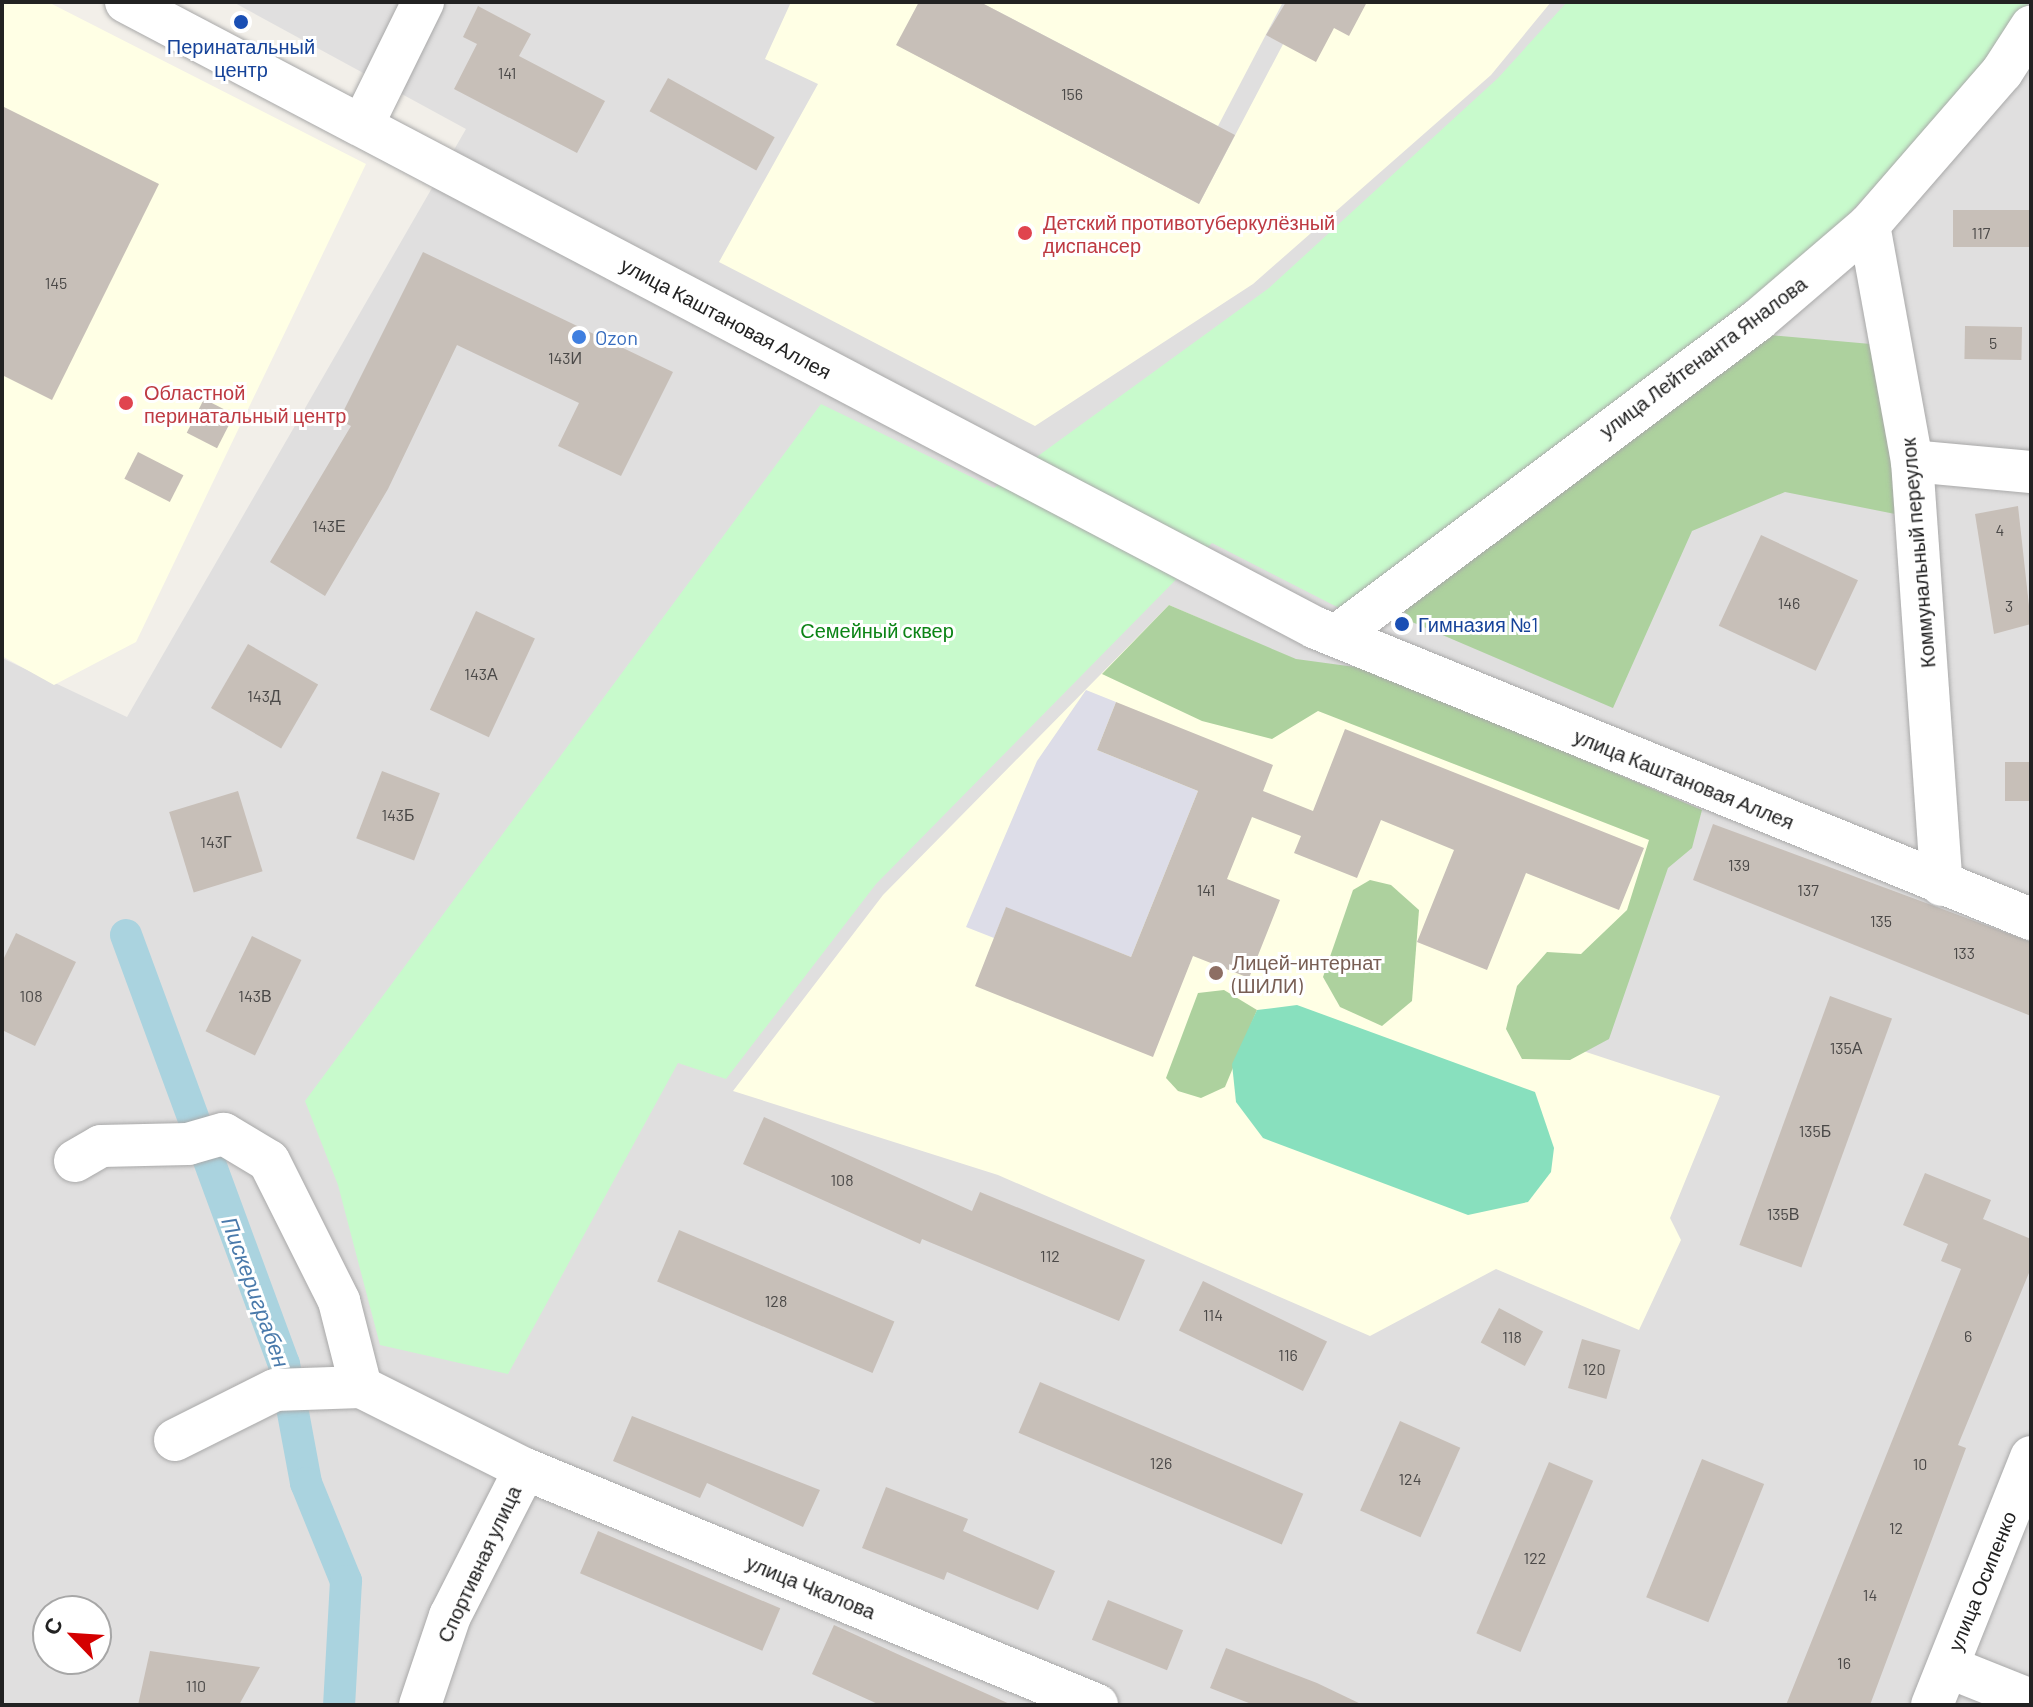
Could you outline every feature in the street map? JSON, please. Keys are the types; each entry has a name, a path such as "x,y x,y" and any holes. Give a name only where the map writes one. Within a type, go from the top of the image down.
{"street":[{"name":"улица Каштановая Аллея","path":"126,2 364,122 702,307 1334,632 1942,885 2031,919"},
{"path":"364,122 423,2"},
{"name":"улица Лейтенанта Яналова","path":"1334,632 1758,320 1869,225 2016,70 2031,27"},
{"name":"Коммунальный переулок","path":"1869,225 1912,461 1942,885"},
{"path":"1912,461 2031,472"},
{"path":"75,1161 101,1146 206,1139 269,1161 339,1301 361,1387 291,1387 175,1440"},
{"name":"улица Чкалова","path":"361,1387 525,1469 1097,1705"},
{"name":"улица Осипенко","path":"1932,1705 2031,1457"},
{"name":"Спортивная улица","path":"420,1705 450,1616 525,1469"},
{"path":"1948,1667 2031,1700"}],"shaded area":[{"name":"Областной перинатальный центр","path":"2,2 48,2 366,164 136,642 54,685 2,656"},
{"path":"233,2 2031,2 2031,1705 2,1705 2,658 127,717 466,129"},
{"name":"Детский противотуберкулёзный диспансер","path":"791,2 919,2 897,45 1199,204 1302,8 1334,28 1367,2 1551,2 1491,75 1253,284 1035,426 719,262 818,84 765,59"},
{"path":"980,2 1283,2 1218,126"},
{"name":"Лицей-интернат (ШИЛИ)","path":"1169,605 1667,820 1580,1050 1720,1096 1670,1218 1681,1240 1639,1330 1496,1269 1370,1336 998,1175 733,1091 883,895"},
{"path":"1086,690 1116,702 1097,750 1198,791 1131,957 1006,908 994,938 966,927 1037,761"}],"green space":[{"name":"Семейный сквер","path":"1567,2 2029,2 1989,64 1818,247 1343,610 1212,543 876,884 726,1079 678,1063 508,1374 380,1345 338,1185 305,1101 821,404 994,488 1269,288 1498,78"},
{"path":"1758,334 1882,345 1905,516 1785,492 1692,531 1613,708 1412,622 1397,602"},
{"path":"1169,605 1296,659 1370,669 1702,810 1692,848 1668,868 1609,1039 1570,1060 1522,1059 1506,1029 1517,986 1547,952 1581,954 1627,910 1649,840 1318,711 1272,739 1202,721 1102,674"},
{"path":"1370,880 1391,885 1419,910 1412,1001 1382,1026 1340,1007 1323,977 1353,890"},
{"path":"1224,990 1257,1010 1225,1087 1201,1098 1178,1091 1166,1078 1198,993"},
{"path":"1297,1005 1535,1092 1554,1148 1551,1172 1528,1202 1468,1215 1263,1138 1236,1102 1232,1064 1257,1010"}],"building":[{"path":"919,2 980,2 1235,135 1199,204 896,45"},
{"path":"1286,2 1367,2 1349,36 1334,28 1316,62 1266,35"},
{"path":"478,6 531,34 519,56 605,101 577,153 454,89 477,44 463,37"},
{"path":"668,78 775,137 756,170 650,111"},
{"path":"2,106 159,184 52,400 2,375"},
{"path":"1953,210 2031,210 2031,247 1953,247"},
{"path":"423,252 673,372 621,476 558,446 579,403 457,345 388,489 325,596 270,562 351,426 339,420"},
{"path":"1965,326 2022,327 2021,360 1964,359"},
{"path":"204,399 234,414 217,448 187,433"},
{"path":"138,452 183,475 170,502 124,479"},
{"path":"2018,506 2031,624 1994,634 1975,514"},
{"path":"1761,535 1858,580 1816,671 1719,626"},
{"path":"476,611 535,638 489,737 430,710"},
{"path":"248,644 318,684 281,749 211,708"},
{"path":"1116,702 1273,765 1263,791 1313,811 1345,729 1644,848 1619,910 1526,873 1487,970 1417,942 1454,850 1381,820 1357,878 1294,853 1301,836 1252,817 1227,879 1280,900 1249,978 1193,956 1153,1057 975,986 1006,907 1131,957 1198,791 1097,750"},
{"path":"2005,762 2031,762 2031,801 2005,801"},
{"path":"382,771 440,793 414,860 356,838"},
{"path":"238,791 263,871 194,892 169,812"},
{"path":"1713,824 2031,942 2031,1016 1693,880"},
{"path":"16,933 76,962 35,1046 2,1030 2,962"},
{"path":"252,936 301,960 255,1055 206,1031"},
{"path":"1830,996 1892,1019 1801,1268 1739,1245"},
{"path":"764,1117 972,1211 980,1192 1145,1260 1119,1321 922,1239 920,1244 743,1164"},
{"path":"1925,1173 1991,1200 1983,1219 2031,1239 2031,1268 1958,1445 1966,1448 1870,1705 1786,1705 1961,1269 1941,1261 1948,1244 1903,1225"},
{"path":"679,1230 894,1321 873,1373 657,1282"},
{"path":"1203,1281 1327,1341 1303,1391 1179,1330"},
{"path":"1499,1308 1543,1331 1525,1366 1481,1342"},
{"path":"1582,1339 1620,1350 1606,1399 1568,1388"},
{"path":"1040,1382 1303,1494 1282,1544 1019,1433"},
{"path":"632,1416 820,1490 803,1527 707,1483 700,1498 613,1461"},
{"path":"1400,1421 1460,1448 1420,1537 1360,1511"},
{"path":"1702,1459 1764,1484 1708,1622 1646,1597"},
{"path":"1549,1462 1593,1481 1521,1652 1476,1633"},
{"path":"886,1487 968,1519 963,1531 1055,1571 1038,1610 947,1572 944,1580 862,1548"},
{"path":"598,1531 780,1608 762,1651 580,1573"},
{"path":"1108,1600 1183,1630 1167,1670 1092,1640"},
{"path":"834,1625 1012,1705 880,1705 812,1674"},
{"path":"1226,1648 1317,1683 1363,1705 1254,1705 1210,1688"},
{"path":"150,1651 260,1667 239,1705 138,1705"}],"waterway":[{"name":"Пискериграбен","path":"126,935 284,1364 306,1483 346,1581 339,1705"}],"place":[{"name":"Перинатальный центр","path":"241,22"},
{"name":"Детский противотуберкулёзный диспансер","path":"1025,233"},
{"name":"Ozon","path":"579,337"},
{"name":"Областной перинатальный центр","path":"126,403"},
{"name":"Гимназия №1","path":"1402,624"},
{"name":"Лицей-интернат (ШИЛИ)","path":"1216,973"}]}
